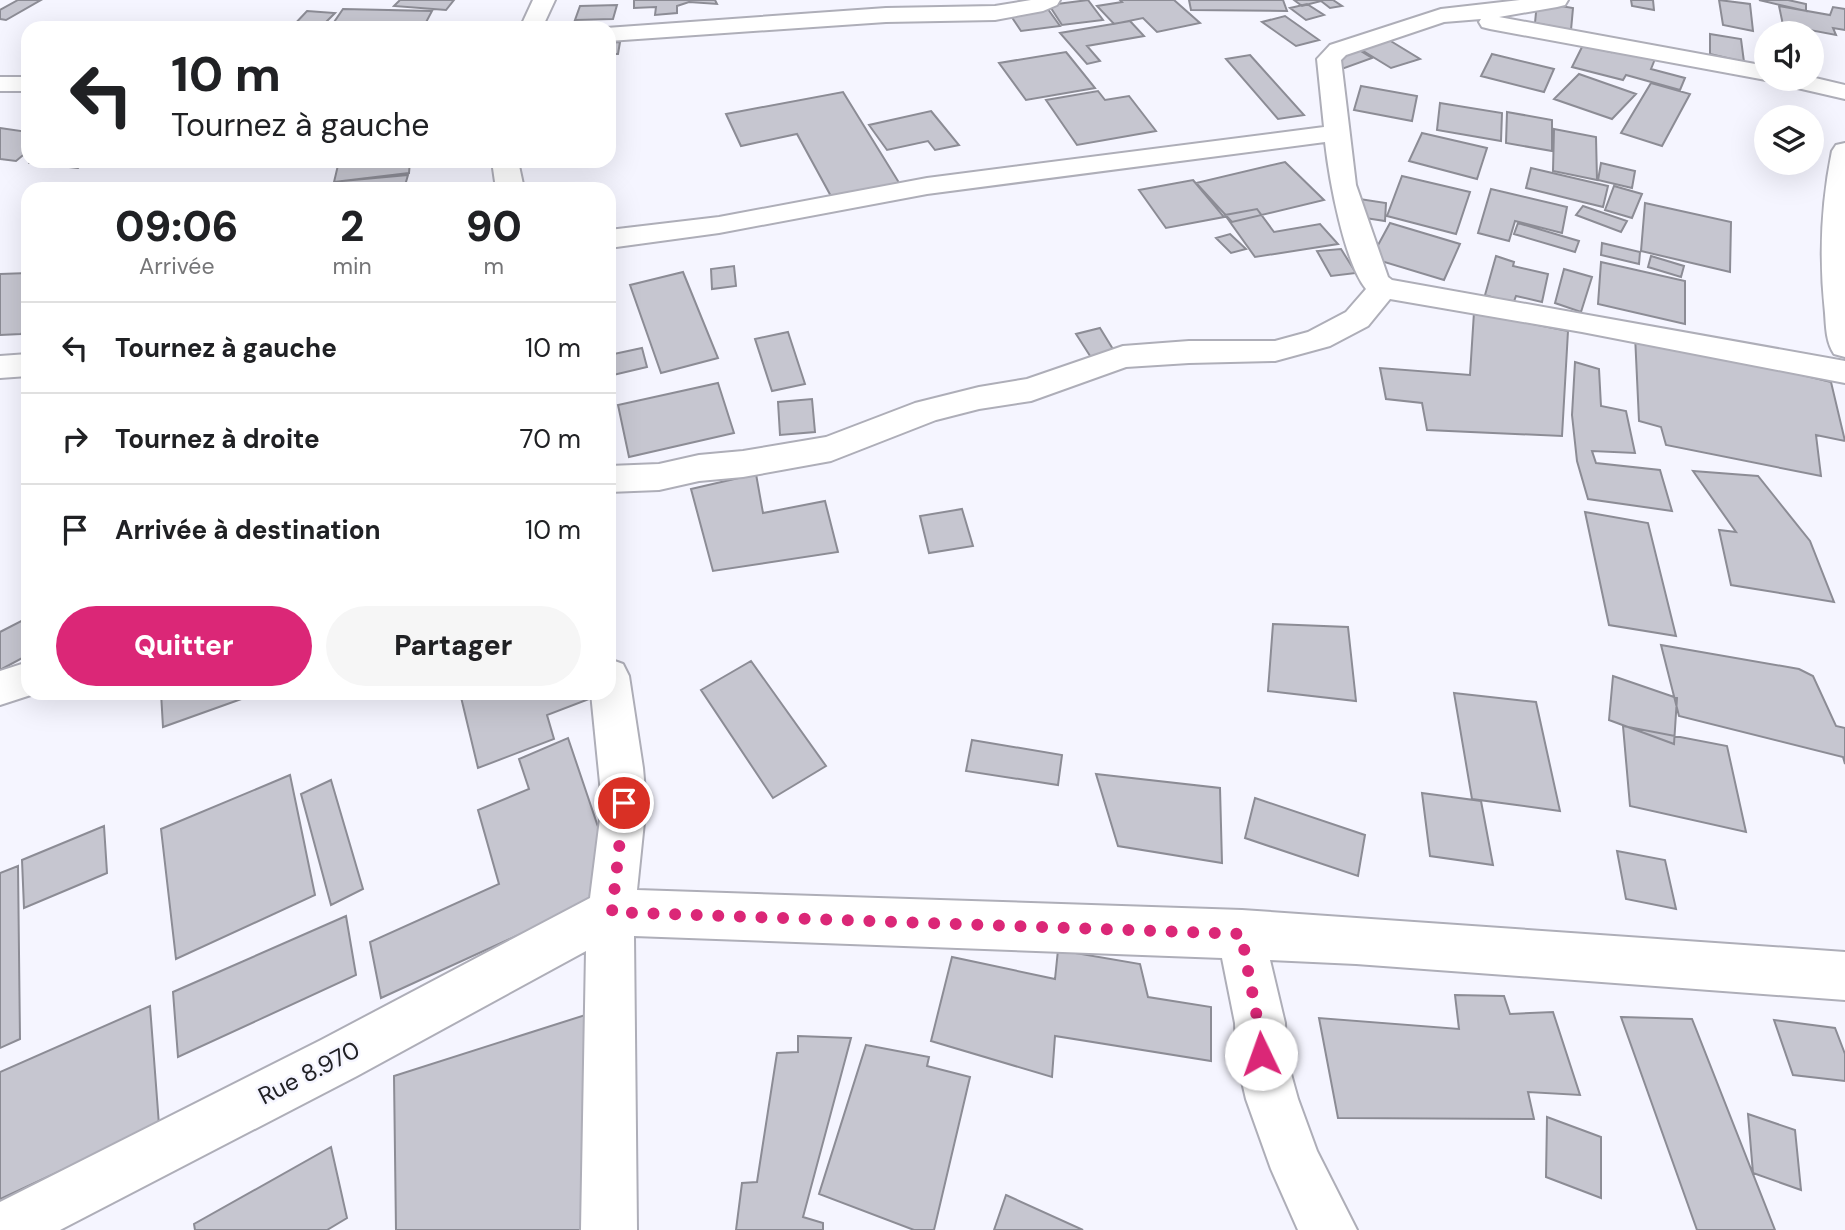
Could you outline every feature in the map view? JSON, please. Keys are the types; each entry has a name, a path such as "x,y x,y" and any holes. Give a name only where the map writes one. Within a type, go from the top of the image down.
{"street":[{"path":"534,21 544,0"},
{"path":"616,34 688,32 890,15 1005,12 1040,7 1049,0"},
{"path":"1557,0 1501,10 1442,7 1338,50 1329,59 1336,133 1347,198 1375,281 1383,288 1583,322 1845,372"},
{"path":"1442,7 1754,71"},
{"path":"0,84 21,83"},
{"path":"1824,87 1845,92"},
{"path":"616,238 719,225 927,186 1336,133"},
{"path":"1845,151 1836,196 1834,242 1845,347"},
{"path":"616,479 659,477 699,468 743,464 831,449 927,411 979,398 1031,390 1123,357 1189,352 1275,351 1320,339 1357,319 1383,288"},
{"path":"0,367 21,366"},
{"path":"0,688 21,681"},
{"path":"608,1230 609,976 612,912 624,803 612,700"},
{"path":"612,912 1242,934 1845,976"},
{"name":"Rue 8.970","path":"3,1230 339,1058 612,912"},
{"path":"1242,934 1247,970 1260,1022 1261,1054 1296,1165 1314,1208 1329,1230"}],"building":[{"path":"18,0 41,0 6,20 0,19 0,10"},
{"path":"400,0 454,0 446,10 394,6"},
{"path":"634,0 715,0 717,4 689,2 677,6 677,13 655,15 656,7 634,8"},
{"path":"1088,0 1103,20 1062,25 1049,5"},
{"path":"1120,0 1174,0 1200,23 1157,32 1143,18 1114,24 1097,6 1122,2"},
{"path":"1189,0 1283,0 1287,11 1191,10"},
{"path":"1294,0 1333,0 1342,6 1330,8 1321,1 1302,6"},
{"path":"1631,0 1653,0 1654,10 1632,6"},
{"path":"1719,0 1750,4 1753,31 1723,25"},
{"path":"1759,0 1788,0 1806,4 1806,11"},
{"path":"1537,2 1573,8 1571,30 1535,23"},
{"path":"1307,4 1324,15 1306,20 1290,8"},
{"path":"617,5 613,19 575,20 580,6"},
{"path":"1045,5 1060,26 1021,31 1007,10"},
{"path":"1779,6 1830,15 1833,7 1845,9 1845,30 1833,28 1836,35 1824,33 1824,21 1782,21"},
{"path":"343,9 432,11 427,21 335,21"},
{"path":"307,11 335,13 327,21 298,21"},
{"path":"1285,16 1319,40 1296,46 1262,22"},
{"path":"1130,21 1144,36 1087,46 1100,61 1087,64 1060,33"},
{"path":"1710,34 1741,39 1744,62 1710,54"},
{"path":"1389,40 1420,59 1391,68 1360,49"},
{"path":"616,42 620,42 618,54 616,54"},
{"path":"1615,43 1657,54 1651,69 1685,78 1680,90 1626,75 1623,80 1572,67 1583,45 1611,52"},
{"path":"1359,50 1372,58 1339,70 1326,62"},
{"path":"1066,52 1095,88 1026,100 999,63"},
{"path":"1492,54 1554,69 1544,92 1481,76"},
{"path":"1250,55 1304,115 1278,119 1226,59"},
{"path":"1579,74 1636,94 1612,119 1554,99"},
{"path":"1651,83 1690,94 1662,146 1621,133"},
{"path":"1361,86 1417,96 1412,121 1354,110"},
{"path":"1098,91 1105,100 1129,96 1156,131 1077,145 1046,100"},
{"path":"843,92 906,194 838,209 797,134 741,146 726,114"},
{"path":"1440,103 1502,113 1501,141 1437,130"},
{"path":"931,111 959,145 935,150 928,141 887,150 869,125"},
{"path":"1507,112 1552,120 1552,151 1506,143"},
{"path":"0,128 21,131 21,157 16,161 0,159"},
{"path":"1554,129 1596,137 1597,180 1553,171"},
{"path":"1422,133 1487,148 1477,179 1409,161"},
{"path":"1285,162 1324,200 1232,222 1196,183"},
{"path":"1601,163 1635,171 1632,188 1598,180"},
{"path":"337,168 409,168 409,173 334,182"},
{"path":"1531,168 1608,186 1603,207 1526,188"},
{"path":"408,175 406,182 342,181"},
{"path":"1402,176 1470,192 1456,234 1387,216"},
{"path":"1193,180 1224,217 1166,228 1139,190"},
{"path":"1614,186 1642,194 1632,218 1605,210"},
{"path":"1491,189 1567,207 1562,233 1515,221 1509,241 1478,233"},
{"path":"1353,198 1386,203 1385,221 1352,216"},
{"path":"1645,203 1731,222 1730,272 1641,251"},
{"path":"1583,206 1627,221 1621,232 1576,215"},
{"path":"1257,209 1274,232 1320,224 1338,244 1255,257 1225,215"},
{"path":"1390,223 1460,244 1444,280 1371,258"},
{"path":"1518,223 1579,241 1575,252 1514,234"},
{"path":"1230,234 1246,249 1231,253 1216,238"},
{"path":"1602,243 1640,252 1639,264 1601,255"},
{"path":"1341,249 1356,273 1331,276 1317,251"},
{"path":"1496,256 1514,262 1513,266 1548,274 1542,302 1516,296 1513,304 1485,295"},
{"path":"1651,256 1684,266 1681,277 1648,267"},
{"path":"1601,262 1685,281 1685,324 1598,304"},
{"path":"734,266 736,286 712,289 711,269"},
{"path":"1564,269 1592,277 1581,312 1555,303"},
{"path":"683,272 718,358 661,373 630,285"},
{"path":"21,273 21,334 0,335 0,274"},
{"path":"1474,312 1568,331 1562,436 1427,430 1422,403 1386,399 1380,368 1470,375"},
{"path":"1100,328 1116,354 1092,359 1076,334"},
{"path":"788,332 805,384 772,391 755,339"},
{"path":"1635,335 1831,382 1845,441 1816,435 1821,476 1666,445 1661,427 1639,421"},
{"path":"642,348 647,367 616,374 616,354"},
{"path":"1575,362 1599,369 1601,406 1626,411 1635,453 1592,451 1596,463 1660,470 1672,511 1588,499 1577,461 1572,415"},
{"path":"718,383 734,433 629,457 618,405"},
{"path":"812,399 815,432 780,435 778,402"},
{"path":"1693,471 1758,476 1810,541 1834,602 1731,585 1719,530 1736,532"},
{"path":"756,474 763,513 825,501 838,552 713,571 691,489"},
{"path":"962,509 973,546 929,553 920,516"},
{"path":"1585,512 1648,523 1676,636 1609,625"},
{"path":"21,621 21,659 0,670 0,632"},
{"path":"1273,624 1348,627 1356,701 1268,691"},
{"path":"1661,645 1799,669 1813,676 1836,726 1845,728 1845,764 1843,757 1679,716"},
{"path":"751,661 826,766 773,798 701,690"},
{"path":"1613,676 1677,698 1674,744 1609,720"},
{"path":"1454,693 1536,702 1560,811 1472,799"},
{"path":"161,700 239,700 163,727"},
{"path":"462,700 586,700 547,715 554,739 478,768"},
{"path":"1623,726 1727,746 1746,832 1630,806"},
{"path":"568,738 619,889 381,998 370,942 499,884 478,810 529,789 519,759"},
{"path":"972,740 1062,755 1058,785 966,771"},
{"path":"1096,774 1220,788 1222,863 1118,846"},
{"path":"290,775 315,895 176,959 161,829"},
{"path":"331,780 363,889 331,905 301,794"},
{"path":"1422,793 1481,801 1493,865 1430,856"},
{"path":"1255,798 1365,835 1358,876 1245,838"},
{"path":"104,826 107,873 24,908 22,860"},
{"path":"1617,851 1665,860 1676,909 1626,899"},
{"path":"18,866 20,1039 0,1048 0,873"},
{"path":"346,916 356,975 178,1057 173,992"},
{"path":"1058,950 1140,964 1148,997 1211,1007 1211,1061 1055,1036 1052,1077 931,1041 952,957 1055,979"},
{"path":"1455,995 1504,996 1510,1014 1553,1012 1580,1095 1528,1092 1534,1119 1338,1118 1319,1018 1459,1029"},
{"path":"150,1006 159,1125 0,1199 0,1072"},
{"path":"601,1010 604,1230 396,1230 394,1076"},
{"path":"1621,1017 1692,1019 1775,1230 1697,1230"},
{"path":"1774,1020 1835,1028 1845,1054 1845,1081 1793,1075"},
{"path":"798,1036 851,1038 803,1217 823,1223 823,1230 736,1230 742,1183 757,1182 777,1053 798,1052"},
{"path":"866,1045 929,1057 927,1066 970,1077 934,1230 914,1230 819,1194"},
{"path":"1748,1114 1795,1130 1801,1190 1753,1173"},
{"path":"1547,1117 1601,1137 1601,1198 1546,1177"},
{"path":"331,1147 347,1218 327,1230 195,1230 194,1224"},
{"path":"1006,1195 1083,1230 994,1230"}],"route":[{"path":"624,803 612,912 1242,934 1247,970 1260,1022 1261,1054"}]}
